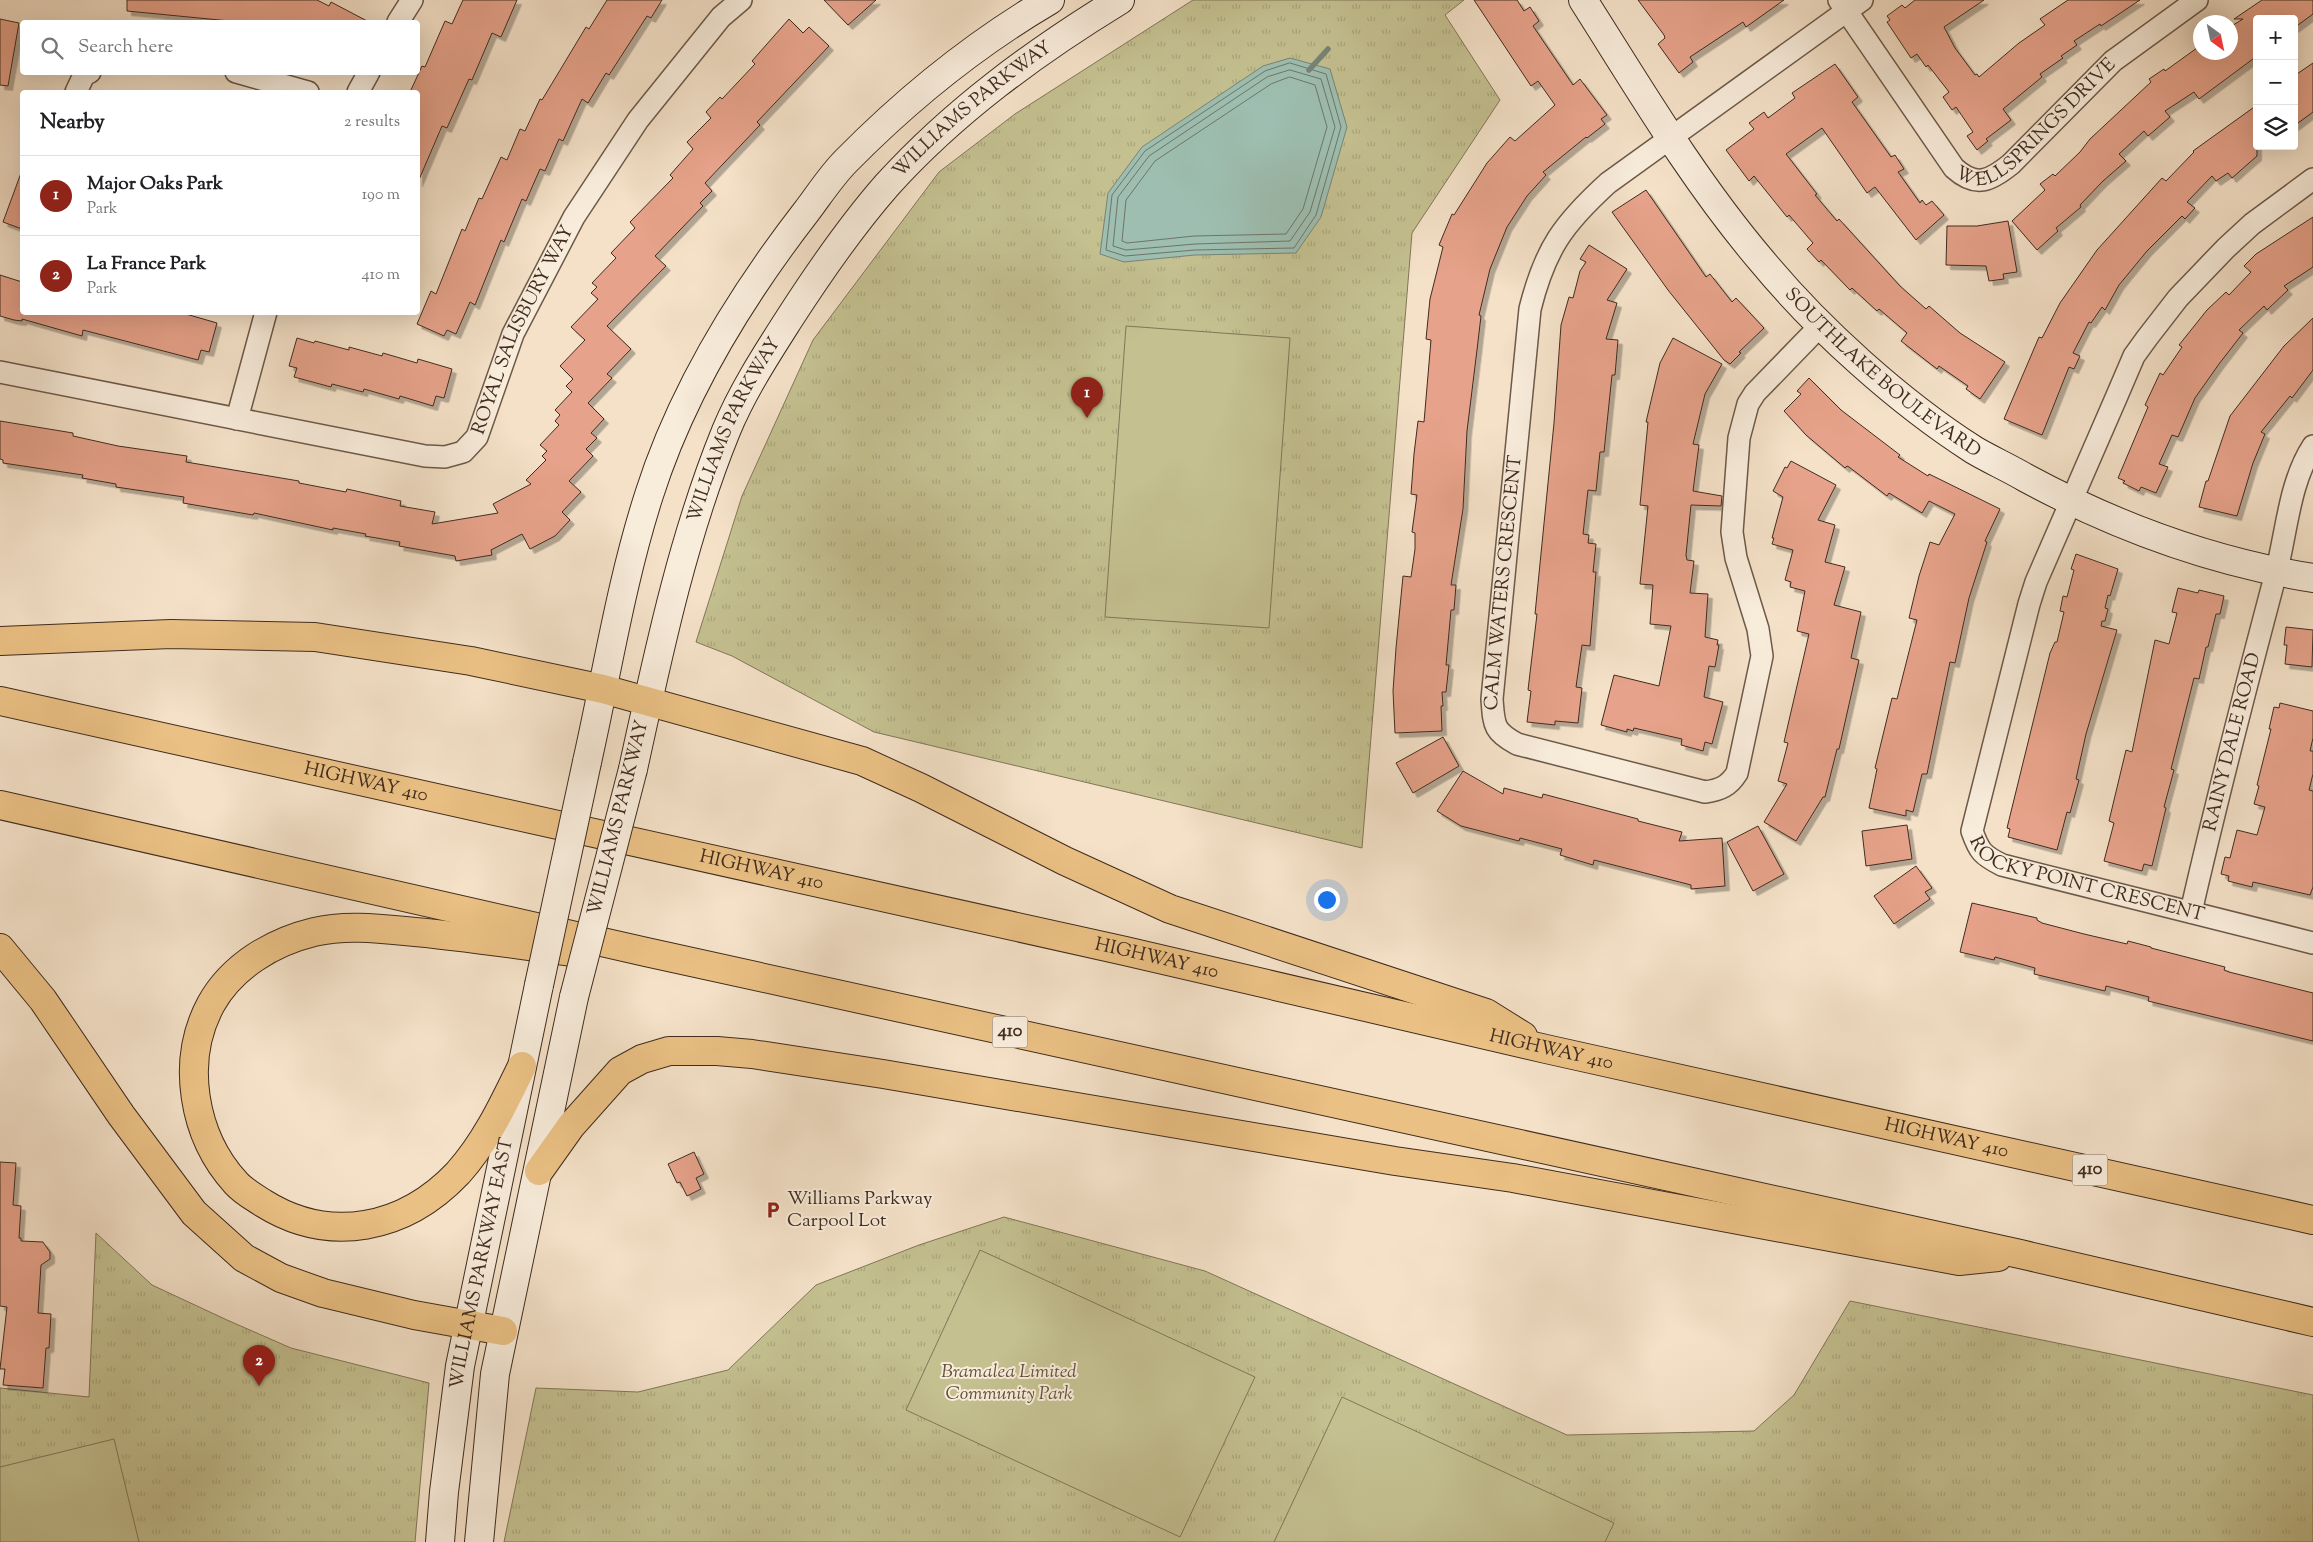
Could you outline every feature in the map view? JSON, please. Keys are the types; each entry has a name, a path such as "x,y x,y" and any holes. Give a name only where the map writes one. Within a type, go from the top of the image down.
{"highway":[{"path":"0,640 135,635 315,637 471,661 648,700 862,761 921,788 1065,861 1170,909 1486,1013 1546,1049"},
{"name":"HIGHWAY 410","path":"0,701 1125,951 1546,1049 2313,1220"},
{"name":"410","path":"0,805 646,952 2020,1254 2313,1322"},
{"path":"522,1066 497,1116 480,1143 459,1172 442,1188 404,1213 360,1227 340,1228 310,1223 278,1212 238,1185 212,1148 200,1118 194,1074 198,1043 204,1021 211,1005 227,983 245,964 264,951 284,941 316,931 345,928 398,930 605,956 646,952"},
{"path":"0,948 43,1000 121,1115 194,1213 244,1258 281,1278 323,1293 414,1315 503,1331"},
{"path":"539,1170 571,1126 620,1072 642,1059 669,1051 717,1051 752,1054 883,1074 1395,1161 1513,1178 1959,1261 2020,1254"}],"main road":[{"name":"WILLIAMS PARKWAY","path":"539,985 625,582 649,494 686,401 721,336 783,242 845,162 932,81 1016,20 1050,0"},
{"name":"WILLIAMS PARKWAY","path":"574,997 696,514 727,429 764,359 817,276 887,186 968,106 1059,37 1120,0"},
{"name":"SOUTHLAKE BOULEVARD","path":"1583,0 1671,137 1715,201 1760,260 1821,325 1900,396 1976,451 2071,501 2171,542 2276,572 2313,578"},
{"name":"WILLIAMS PARKWAY EAST","path":"440,1542 444,1492 460,1366 539,985"},
{"name":"WILLIAMS PARKWAY EAST","path":"479,1542 495,1374 574,997"}],"street":[{"path":"399,20 412,0"},
{"name":"ROYAL SALISBURY WAY","path":"0,372 425,456 446,457 463,452 477,437 513,334 574,217 638,120 715,25 742,0"},
{"name":"WELLSPRINGS DRIVE","path":"1849,4 1954,168 1965,178 1978,180 1993,179 2011,164 2113,60 2197,0"},
{"path":"1671,137 1849,4"},
{"path":"77,90 84,75"},
{"path":"247,75 301,90"},
{"path":"359,90 367,75"},
{"name":"CALM WATERS CRESCENT","path":"1671,137 1608,182 1585,204 1564,227 1538,279 1530,310 1492,699 1494,722 1500,735 1516,744 1705,792 1720,789 1732,781 1737,772 1762,656 1758,629 1736,558 1732,532 1739,438 1748,404 1755,393 1821,325"},
{"name":"ROCKY POINT CRESCENT","path":"2313,179 2252,224 2196,277 2162,317 2134,356 2029,604 1972,830 1978,848 1986,857 2002,865 2313,942"},
{"path":"237,419 265,315"},
{"name":"RAINY DALE ROAD","path":"2191,912 2276,572 2289,510 2301,470 2313,446"}],"green space":[{"path":"1193,0 1464,0 1445,15 1500,100 1412,233 1362,848 874,732 732,656 696,642 742,496 813,340 939,172 1015,114"},
{"path":"1126,326 1290,338 1269,628 1105,617"},
{"name":"Bramalea Limited Community Park","path":"1004,1217 1205,1271 1567,1435 1754,1431 1794,1395 1850,1301 2313,1395 2313,1542 504,1542 536,1388 638,1392 728,1370 816,1285 919,1245"},
{"path":"96,1233 152,1285 227,1320 291,1348 429,1383 415,1542 0,1542 0,1388 89,1397"},
{"path":"980,1250 1255,1377 1180,1537 906,1410"},
{"path":"1342,1397 1614,1523 1605,1542 1274,1542"},
{"path":"114,1439 139,1542 0,1542 0,1467"}],"water":[{"path":"1290,58 1330,69 1347,127 1321,217 1296,253 1195,255 1124,262 1100,254 1108,193 1142,147 1263,66"}],"building":[{"path":"127,0 317,0 329,6 331,2 365,20 219,20 127,11"},
{"path":"463,0 517,0 501,37 492,33 472,80 469,79 447,128 442,126 420,177 420,90 411,90 418,75 420,75 422,66 425,67 445,21 452,24"},
{"path":"607,0 662,0 651,18 647,16 609,75 606,73 588,103 582,99 563,141 559,139 545,171 540,169 526,201 522,199 504,242 501,240 475,305 470,302 456,334 447,330 444,336 417,324 431,291 436,294 462,229 465,231 479,198 482,199 501,157 507,160 520,129 525,131 540,99 542,100 586,27 589,29"},
{"path":"824,0 876,0 848,25"},
{"path":"1474,0 1517,0 1524,11 1530,7 1539,21 1533,26 1573,85 1580,79 1607,115 1601,119 1605,124 1543,172 1546,175 1527,196 1507,227 1490,269 1479,315 1481,316 1467,431 1463,509 1451,585 1456,585 1454,610 1451,610 1446,665 1449,665 1446,692 1442,692 1442,731 1395,733 1393,691 1396,648 1403,576 1411,577 1415,549 1415,533 1412,532 1417,495 1411,494 1414,454 1418,421 1424,422 1431,340 1426,339 1430,299 1443,247 1439,245 1452,214 1454,215 1487,163 1510,137 1515,141 1555,105 1538,81 1531,86"},
{"path":"1638,0 1784,0 1746,27 1743,22 1690,57 1693,62 1679,73 1658,44 1665,38 1664,35"},
{"path":"1915,0 1984,0 1944,27 1955,48 1975,75 1977,74 1979,77 2019,43 2045,25 2040,19 2068,0 2140,0 2101,26 2100,24 2074,41 2077,45 2061,56 2063,58 2040,74 2042,77 2003,109 2011,120 1986,139 1988,141 1977,150 1967,136 1973,132 1956,107 1952,110 1943,97 1949,92 1917,54 1911,58 1887,22 1890,20 1887,16 1902,5 1905,8"},
{"path":"2262,0 2313,0 2313,14 2298,25 2298,15 2253,15 2253,59 2199,99 2194,92 2165,111 2170,117 2148,136 2144,131 2119,154 2126,161 2103,181 2080,205 2081,207 2056,228 2058,231 2037,250 2012,221 2045,190 2040,184 2053,174 2055,176 2080,152 2090,139 2151,82 2149,79 2164,69 2165,71 2193,51 2193,60 2238,60 2238,22 2243,19 2238,19 2238,16"},
{"path":"0,19 19,23 8,86 0,85"},
{"path":"789,19 803,33 809,27 829,46 757,122 760,125 705,183 712,191 700,203 703,206 655,256 666,266 607,326 631,349 607,374 612,378 588,403 604,419 591,433 597,438 586,449 593,456 569,481 581,492 562,512 570,520 555,536 530,549 522,534 491,550 492,555 456,561 455,556 399,546 400,542 365,536 366,534 333,528 333,530 254,513 253,515 183,503 184,497 116,487 116,484 82,478 83,475 3,463 3,460 0,459 0,421 73,433 73,436 118,446 187,456 186,462 299,481 299,483 346,492 347,489 401,501 400,506 435,512 432,524 498,513 493,504 531,484 526,480 546,460 542,456 547,451 540,445 559,425 555,421 560,415 555,410 572,392 566,386 573,379 560,366 585,340 571,327 598,299 591,293 597,287 592,283 616,258 611,253 635,228 630,222 673,178 670,175 693,149 687,142 711,118 706,112 720,97 722,99 755,64 752,61"},
{"path":"2313,63 2313,112 2298,123 2298,105 2298,73"},
{"path":"1835,64 1858,97 1852,102 1891,157 1895,155 1904,169 1898,172 1920,203 1922,200 1926,205 1932,201 1944,215 1916,240 1875,187 1867,193 1822,128 1786,154 1817,194 1815,195 1837,221 1839,219 1900,286 1926,309 1929,306 1960,333 2005,362 1980,399 1966,389 1968,386 1939,366 1937,369 1901,341 1907,333 1879,309 1877,311 1852,288 1850,290 1821,260 1819,262 1807,249 1813,243 1789,215 1787,217 1754,176 1749,181 1726,150 1754,129 1749,123 1764,112 1768,118 1795,98 1792,93"},
{"path":"2253,108 2253,150 2257,150 2257,156 2232,178 2228,173 2216,181 2212,176 2187,202 2195,208 2185,219 2182,216 2147,251 2119,285 2105,310 2102,307 2091,323 2089,322 2073,353 2080,356 2074,369 2069,367 2042,435 2004,419 2039,337 2042,338 2060,303 2097,250 2162,178 2166,181 2193,151"},
{"path":"20,176 20,228 3,222"},
{"path":"1646,190 1706,277 1710,274 1732,302 1736,298 1764,328 1739,352 1741,353 1730,364 1724,360 1668,290 1612,212"},
{"path":"2313,217 2313,267 2284,286 2288,290 2267,310 2264,306 2239,330 2243,333 2195,398 2178,437 2172,435 2159,464 2168,467 2156,493 2141,487 2139,491 2123,483 2125,481 2118,478 2148,407 2145,405 2160,373 2163,375 2182,347 2179,345 2207,310 2226,292 2229,295 2251,272 2244,266 2256,254"},
{"path":"2008,221 2017,272 2003,274 2004,279 1989,281 1986,266 1946,265 1947,226 1977,226"},
{"path":"1589,245 1627,269 1607,300 1617,303 1606,339 1618,340 1615,375 1612,375 1604,452 1600,452 1596,491 1588,490 1583,534 1589,535 1588,543 1596,544 1593,572 1596,572 1590,646 1582,645 1576,687 1582,688 1578,723 1555,721 1555,725 1527,722 1531,691 1528,690 1537,614 1535,614 1554,423 1561,325 1569,297 1573,298 1580,271 1586,262 1580,259"},
{"path":"0,275 20,281 20,315 189,315 217,323 209,352 201,350 198,360 83,330 82,336 22,319 22,321 14,320 0,316"},
{"path":"2313,318 2313,370 2292,398 2290,396 2261,432 2265,434 2253,463 2237,516 2199,507 2206,481 2208,481 2230,416 2284,346"},
{"path":"297,338 349,350 349,347 382,356 383,353 417,363 418,359 452,369 444,398 436,396 433,406 400,396 399,399 364,389 363,392 332,384 331,387 294,377 297,368 289,366"},
{"path":"1673,338 1722,364 1705,394 1693,444 1699,445 1693,491 1722,496 1721,506 1691,505 1686,555 1687,560 1694,561 1690,593 1708,594 1705,637 1718,640 1717,645 1719,645 1715,667 1709,666 1704,697 1723,702 1712,744 1705,742 1703,751 1681,745 1682,739 1634,728 1633,731 1627,729 1627,732 1601,725 1614,675 1659,686 1671,626 1650,624 1653,585 1640,584 1648,506 1640,505 1648,422 1646,422 1660,363"},
{"path":"1809,378 1841,410 1900,455 1898,457 1928,476 1929,474 2000,509 1985,541 1987,542 1969,598 1955,663 1950,662 1927,774 1922,774 1913,812 1906,810 1906,816 1869,808 1877,769 1875,768 1892,698 1897,699 1917,620 1909,618 1919,576 1930,542 1939,545 1955,514 1929,501 1922,513 1889,493 1887,496 1849,467 1845,468 1806,435 1784,411 1801,394 1797,391"},
{"path":"1791,461 1836,485 1818,520 1835,525 1825,562 1845,567 1834,605 1861,612 1851,658 1859,660 1839,749 1837,749 1825,797 1823,797 1796,841 1764,822 1787,784 1778,781 1788,743 1784,742 1809,634 1797,631 1805,591 1790,587 1791,582 1785,580 1793,550 1772,544 1783,497 1773,491 1785,467 1787,468"},
{"path":"2076,554 2118,569 2110,596 2108,595 2105,608 2108,609 2105,621 2102,621 2101,626 2117,630 2086,734 2076,779 2079,780 2070,813 2067,812 2057,850 2008,837 2010,829 2007,828 2050,653 2055,642 2057,642 2064,612 2060,611 2063,596 2067,597 2074,570 2071,569"},
{"path":"2178,588 2198,593 2199,590 2224,596 2220,614 2216,614 2208,647 2206,647 2199,679 2194,678 2171,769 2174,770 2152,866 2144,864 2142,871 2104,861 2114,823 2109,821 2126,750 2132,752 2155,640 2169,644 2177,613 2172,612"},
{"path":"2286,627 2313,630 2312,667 2285,664 2287,645 2284,645"},
{"path":"2280,703 2313,711 2313,738 2310,751 2313,751 2313,774 2309,790 2313,791 2313,887 2310,895 2253,882 2252,887 2228,881 2229,876 2221,874 2225,857 2230,858 2237,830 2257,835 2265,807 2254,804 2259,786 2257,785 2271,729 2269,729 2274,707 2279,708"},
{"path":"1443,737 1459,766 1413,793 1396,763"},
{"path":"1463,771 1503,794 1504,788 1542,798 1543,794 1638,819 1638,821 1682,832 1679,841 1722,838 1725,886 1691,889 1691,885 1594,860 1593,865 1560,855 1562,849 1520,838 1519,841 1461,826 1437,811"},
{"path":"1907,825 1912,859 1866,866 1862,831"},
{"path":"1758,826 1784,874 1753,891 1727,842"},
{"path":"1916,866 1932,888 1925,892 1930,899 1894,924 1874,896"},
{"path":"1972,903 2037,918 2042,923 2084,934 2127,944 2128,941 2151,947 2225,967 2224,970 2229,972 2313,993 2313,1041 2148,1001 2149,997 2106,986 2105,991 2034,974 2035,968 1995,957 1994,960 1960,952"},
{"path":"694,1152 704,1174 696,1178 701,1189 687,1196 680,1182 677,1183 668,1164"},
{"path":"0,1162 16,1163 13,1205 21,1206 19,1238 21,1238 21,1241 43,1242 50,1252 50,1259 41,1265 38,1313 51,1314 49,1348 46,1348 43,1388 3,1385 5,1369 0,1369 7,1307 0,1306"}],"waterway":[{"path":"1309,70 1328,49"}],"place":[{"name":"Major Oaks Park","path":"1087,418"},
{"name":"Williams Parkway Carpool Lot","path":"773,1210"},
{"name":"La France Park","path":"259,1386"}]}
